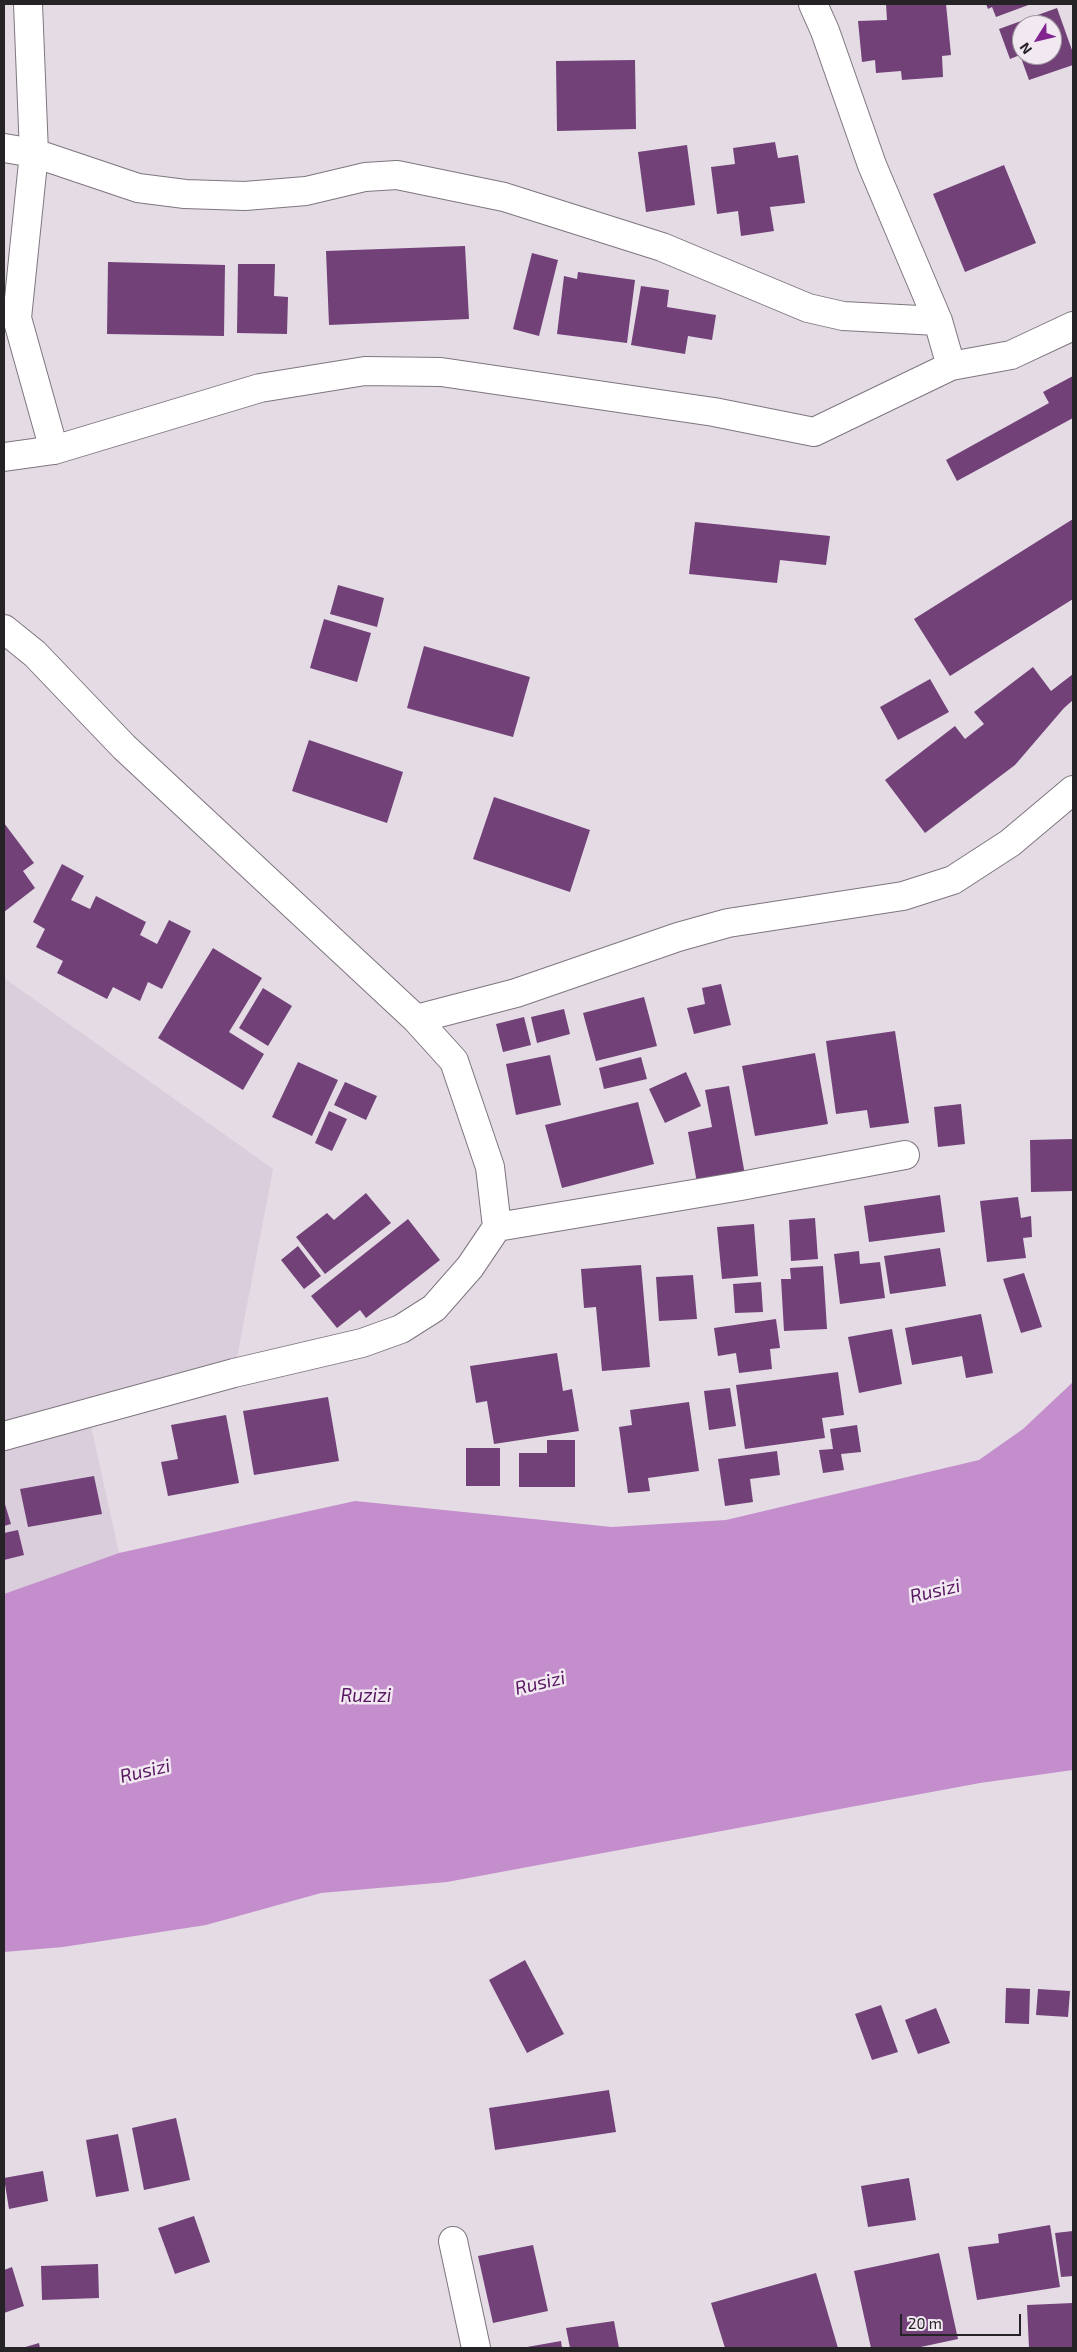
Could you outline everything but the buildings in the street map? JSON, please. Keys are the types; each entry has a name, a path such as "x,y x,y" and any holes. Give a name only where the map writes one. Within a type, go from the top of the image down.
{"street":[{"path":"28,4 34,154 17,318 54,450"},
{"path":"813,4 826,31 872,164 938,322 951,366"},
{"path":"4,148 34,154 138,188 186,194 245,196 306,191 365,177 397,175 504,197 662,247 808,308 842,316 938,322"},
{"path":"4,457 54,450 260,388 365,371 441,372 714,412 814,432 951,366 1011,355 1073,326"},
{"path":"4,629 35,654 124,747 416,1019 454,1061 490,1166 497,1226 470,1267 434,1308 401,1328 362,1343 234,1373 4,1436"},
{"path":"416,1019 516,993 728,923 903,896 953,880 1010,843 1073,790"},
{"path":"497,1226 731,1188 905,1155"},
{"path":"453,2241 476,2348"}],"shaded area":[{"path":"4,978 273,1169 234,1373 88,1413 119,1553 4,1594"}],"water":[{"name":"Ruzizi","path":"1073,1382 1073,1770 980,1783 447,1882 321,1893 206,1925 63,1947 4,1952 4,1594 119,1553 355,1501 612,1527 726,1520 979,1460 1023,1429"}],"water label":[{"name":"Rusizi","path":"935,1591"},
{"name":"Rusizi","path":"540,1683"},
{"name":"Rusizi","path":"145,1771"}]}
